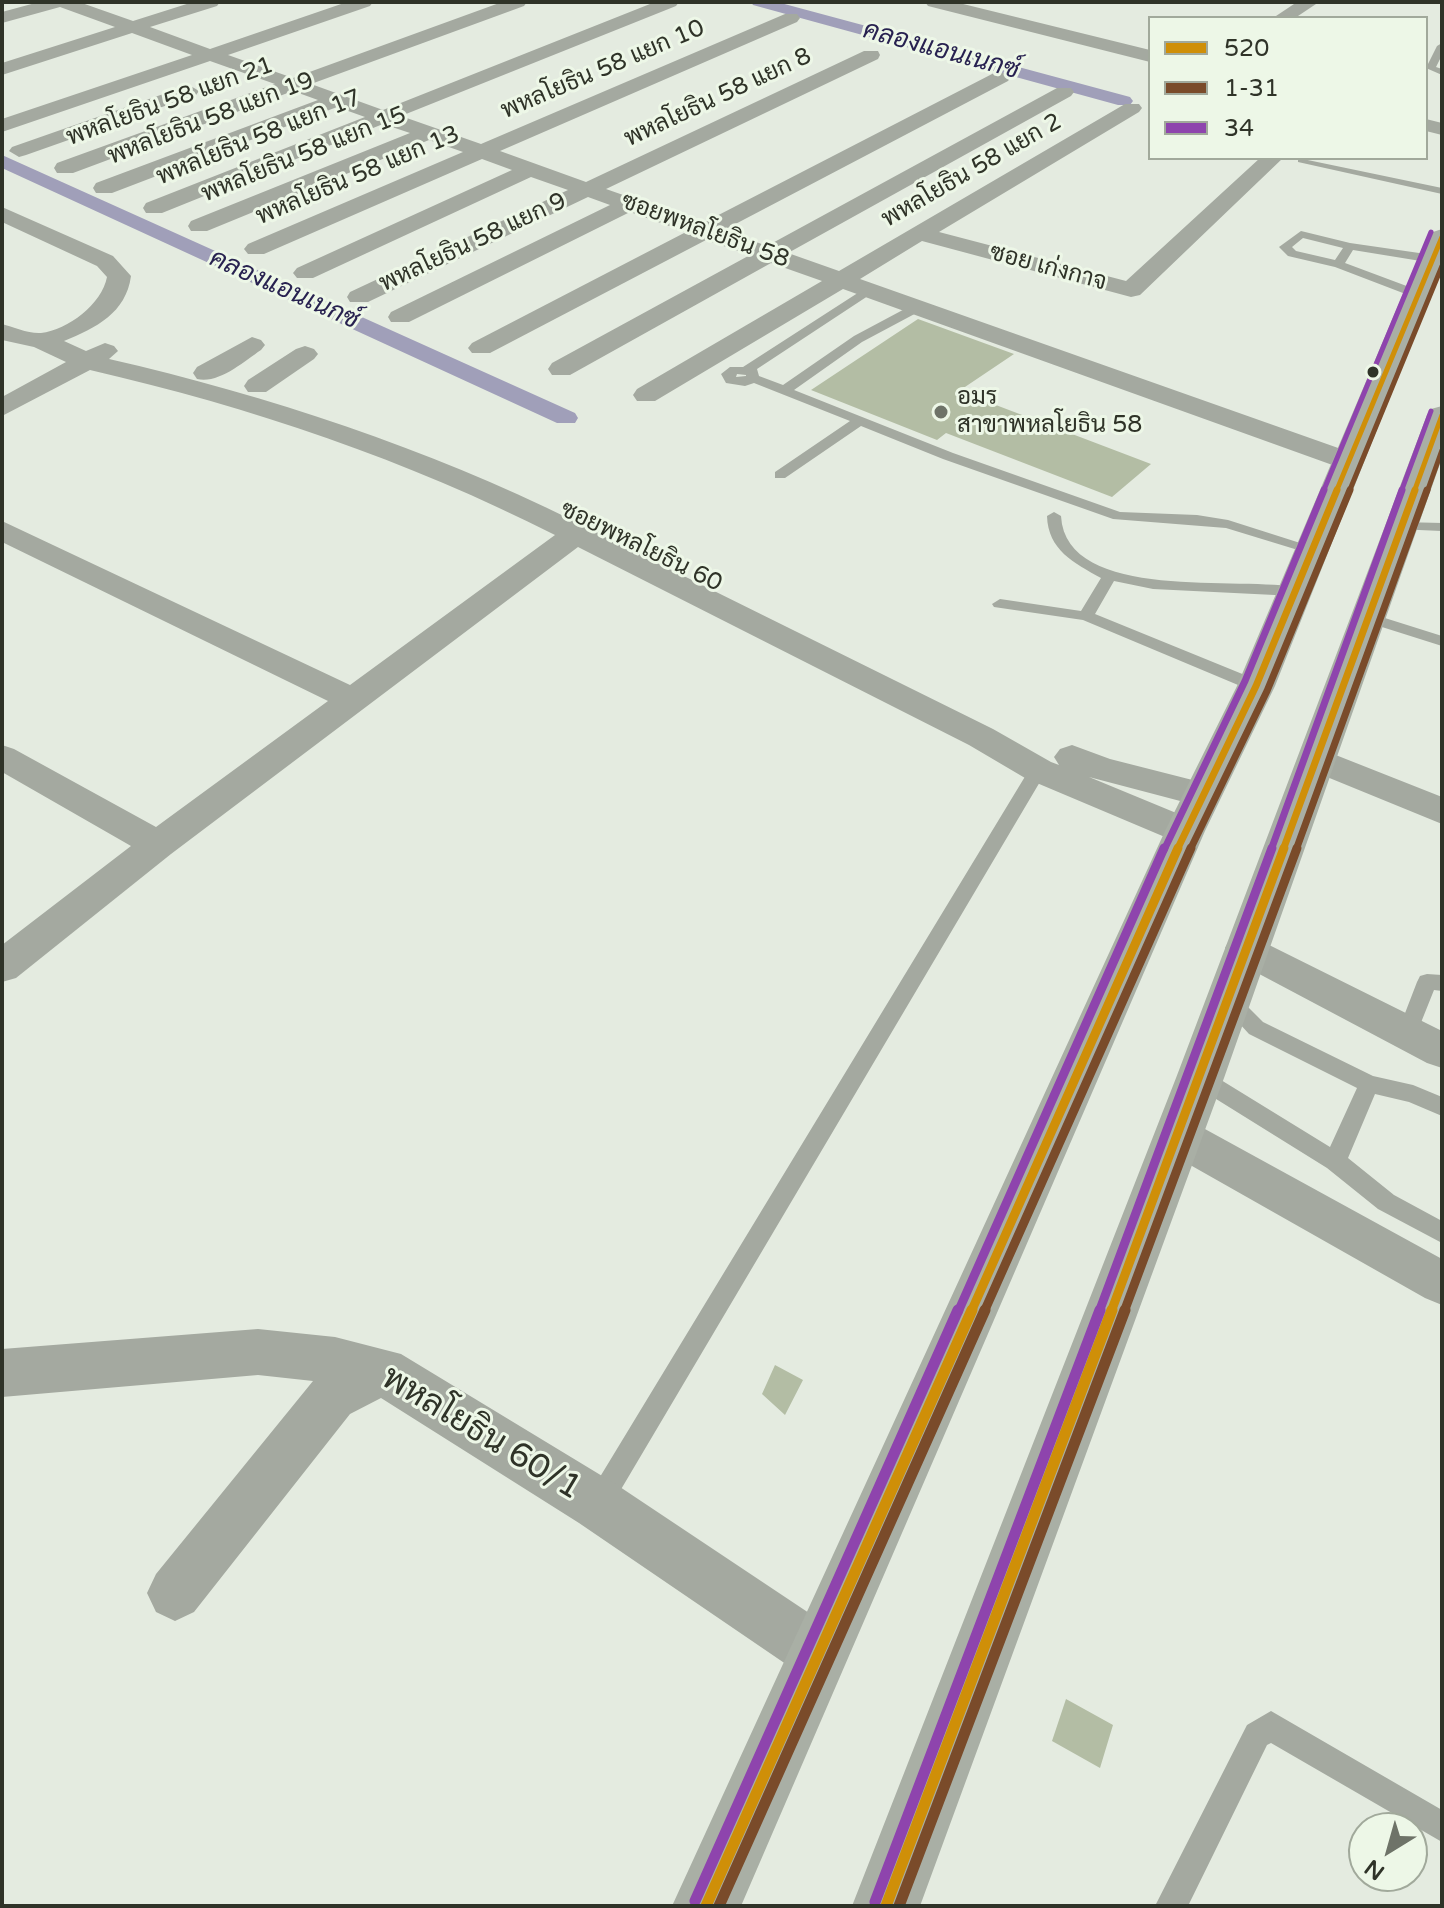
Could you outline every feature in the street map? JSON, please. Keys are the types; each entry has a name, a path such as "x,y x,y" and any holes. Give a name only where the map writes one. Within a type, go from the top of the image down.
{"main road":[{"path":"706,1906 1194,813 1256,686 1430,264"},
{"path":"886,1906 1200,1078 1245,948 1369,618 1422,527 1437,448"}],"street":[{"path":"2,69 211,2"},
{"path":"2,126 364,2"},
{"name":"พหลโยธิน 58 แยก 21","path":"65,168 518,2"},
{"name":"พหลโยธิน 58 แยก 17","path":"154,208 670,2"},
{"path":"937,2 1148,56"},
{"path":"1286,16 1310,2"},
{"path":"2,18 63,9"},
{"name":"ซอยพหลโยธิน 58","path":"63,9 95,14 170,40 1348,461"},
{"name":"พหลโยธิน 58 แยก 10","path":"481,151 791,18"},
{"path":"1052,55 1082,39"},
{"path":"142,50 170,40"},
{"name":"พหลโยธิน 58 แยก 8","path":"587,189 871,55"},
{"path":"19,151 251,69"},
{"path":"481,348 1001,77"},
{"path":"561,369 1064,92"},
{"name":"พหลโยธิน 58 แยก 19","path":"104,188 337,100"},
{"name":"พหลโยธิน 58 แยก 2","path":"646,395 1132,108"},
{"name":"พหลโยธิน 58 แยก 15","path":"199,226 429,133"},
{"name":"พหลโยธิน 58 แยก 13","path":"256,249 481,151"},
{"name":"ซอย เก่งกาจ","path":"917,233 1131,290 1270,160"},
{"path":"305,273 531,169"},
{"name":"พหลโยธิน 58 แยก 9","path":"359,297 587,189"},
{"path":"400,317 629,204"},
{"path":"2,214 105,261 119,276 119,287 114,297 89,322 74,351 2,408"},
{"path":"2,229 44,234"},
{"path":"498,231 520,243"},
{"name":"ซอยพหลโยธิน 60","path":"2,332 321,426 583,528"},
{"path":"206,373 252,345"},
{"name":"ซอยพหลโยธิน 60","path":"74,351 206,373 257,386 410,439 628,550 1194,813"},
{"path":"257,386 305,354"},
{"path":"2,967 351,699 583,528"},
{"path":"2,530 351,699"},
{"name":"ซอยพหลโยธิน 60","path":"628,550 1038,770 1194,813"},
{"path":"2,757 158,845"},
{"path":"1318,760 1442,811"},
{"path":"1245,948 1424,1043"},
{"path":"1178,1136 1442,1283"},
{"name":"พหลโยธิน 60/1","path":"2,1373 258,1352 335,1360 383,1371 598,1504 819,1653"},
{"path":"175,1593 332,1397 383,1371"}],"lane":[{"path":"1439,42 1428,67 1442,72"},
{"path":"1302,160 1442,191"},
{"path":"1301,234 1430,264 1338,264 1292,254 1285,247 1301,234"},
{"path":"1338,264 1350,246"},
{"path":"871,290 750,374 948,456 1118,516 1197,519 1228,524 1303,570"},
{"path":"785,390 858,339 918,307"},
{"path":"780,475 861,420"},
{"path":"1054,516 1053,527 1061,546 1110,576 1153,584 1303,570"},
{"path":"1086,616 1110,576"},
{"path":"1000,604 1086,616 1256,686"},
{"path":"1369,618 1442,641"},
{"path":"598,1504 1038,770"},
{"path":"1424,1043 1427,982 1442,983"},
{"path":"1228,1000 1256,1028 1369,1084 1413,1094 1442,1107"},
{"path":"1200,1078 1335,1161 1386,1202 1442,1233"},
{"path":"1335,1161 1369,1084"},
{"path":"1171,1906 1257,1735 1271,1726 1442,1827"}],"building":[{"name":"อมร สาขาพหลโยธิน 58","path":"918,319 1014,354 959,391 1151,464 1112,497 946,433 937,440 811,390"},
{"path":"775,1365 803,1380 785,1415 762,1394"},
{"path":"1066,1699 1113,1725 1100,1768 1052,1741"}],"waterway":[{"name":"คลองแอนเนกซ์","path":"759,2 1124,101"},
{"name":"คลองแอนเนกซ์","path":"2,161 566,418"}],"transit line":[{"name":"34","path":"695,1901 1174,826 1245,681 1431,232"},
{"name":"520","path":"706,1906 1185,831 1256,686 1442,237"},
{"name":"1-31","path":"719,1906 1196,836 1267,691 1442,266"},
{"name":"34","path":"875,1902 1189,1074 1431,411"},
{"name":"520","path":"886,1906 1200,1078 1442,415"},
{"name":"1-31","path":"899,1906 1211,1082 1442,450"}],"place":[{"name":"อมร สาขาพหลโยธิน 58","path":"941,412"}]}
